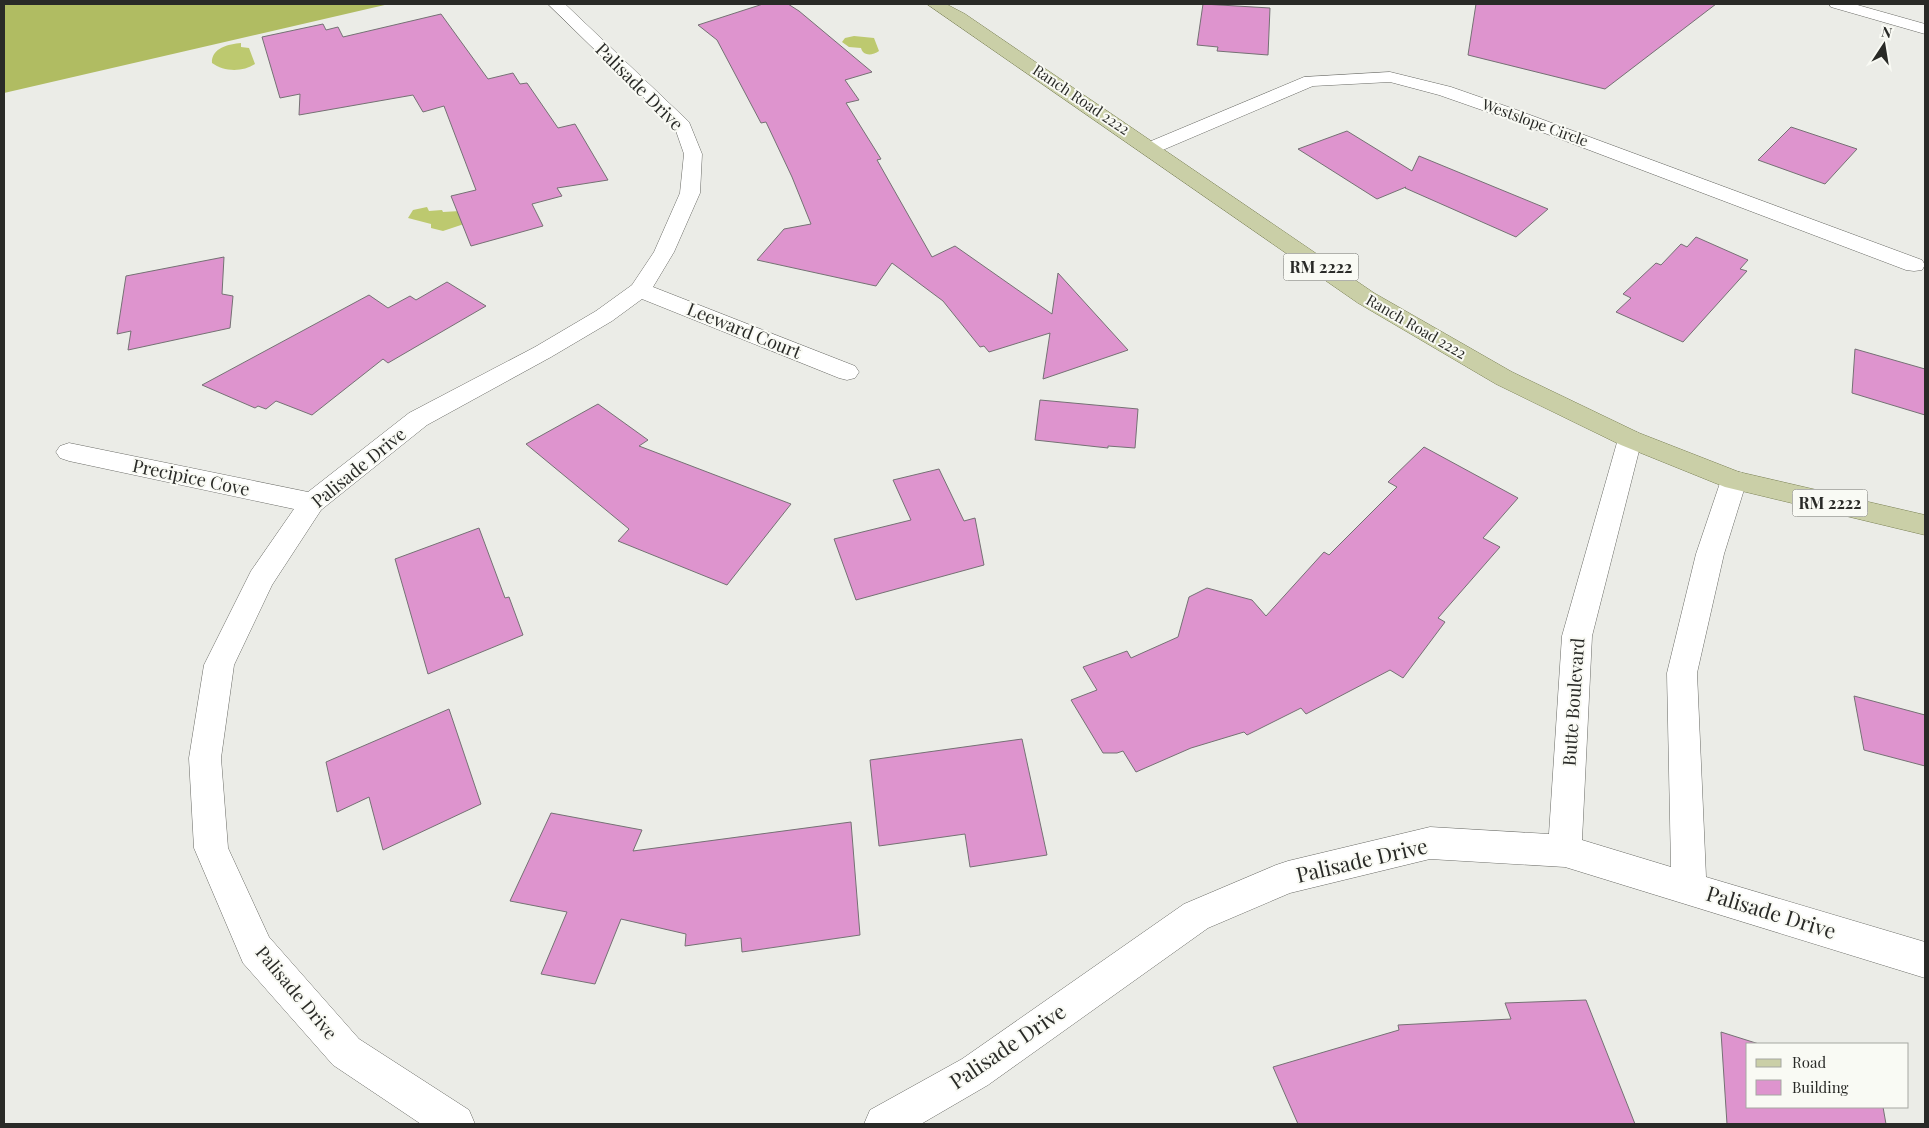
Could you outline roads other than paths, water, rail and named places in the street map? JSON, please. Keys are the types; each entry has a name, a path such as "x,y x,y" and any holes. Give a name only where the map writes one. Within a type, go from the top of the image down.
{"main road":[{"name":"Ranch Road 2222","path":"935,4 958,17 1366,298 1504,378 1630,439 1734,480 1925,525"}],"street":[{"name":"Palisade Drive","path":"455,1124 346,1052 256,950 211,848 205,758 219,666 260,579 312,503 418,419 604,316 640,290 664,252 690,193 693,154 683,126 556,4"},
{"path":"1837,4 1925,29"},
{"name":"Westslope Circle","path":"1150,148 1310,81 1390,77 1445,91 1914,265"},
{"name":"Leeward Court","path":"640,290 847,372"},
{"name":"Butte Boulevard","path":"1565,851 1577,636 1630,439"},
{"name":"Precipice Cove","path":"69,452 312,503"},
{"path":"1689,888 1682,673 1710,554 1734,480"},
{"name":"Palisade Drive","path":"884,1124 975,1072 1196,916 1288,877 1430,843 1565,851 1925,960"}]}
